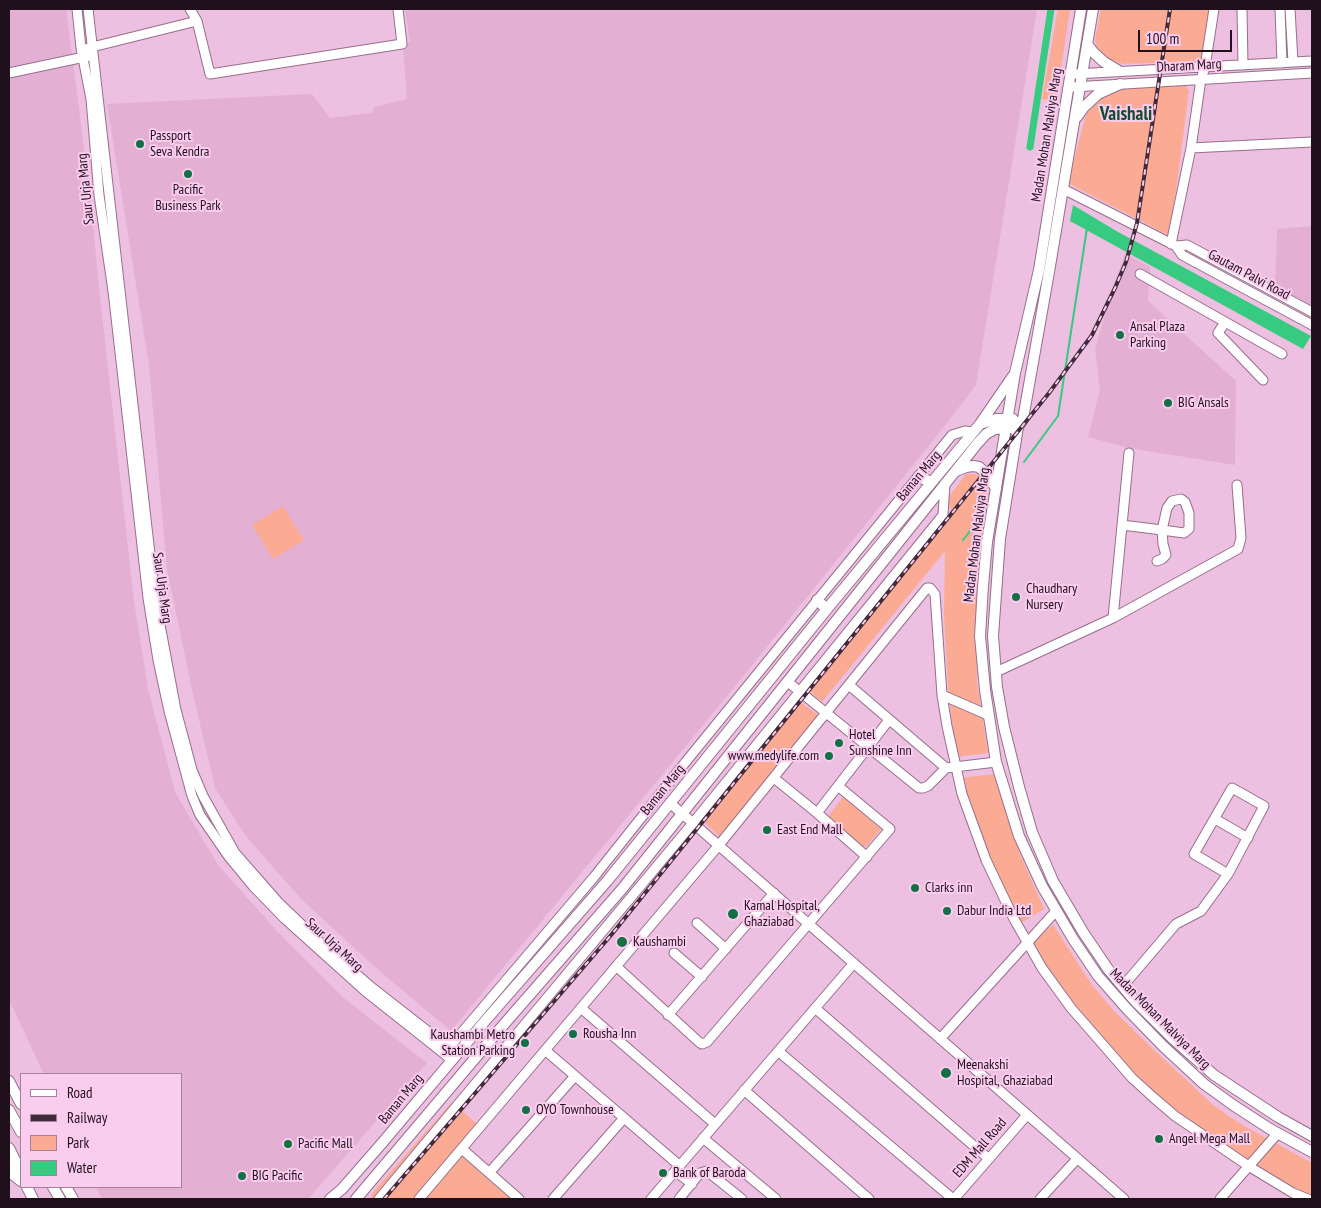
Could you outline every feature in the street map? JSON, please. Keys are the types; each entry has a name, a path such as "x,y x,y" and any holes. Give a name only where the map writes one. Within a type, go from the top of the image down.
{"main road":[{"name":"Madan Mohan Malviya Marg","path":"1081,9 1039,270 1015,373 986,550 980,636 988,715 996,762 1019,836 1056,911 1098,976 1127,1009 1204,1084 1277,1134 1312,1152"},
{"name":"Madan Mohan Malviya Marg","path":"1093,9 1063,189 1000,540 993,636 997,687 1004,727 1032,832 1053,880 1082,932 1108,969 1135,1001 1172,1038 1214,1075 1278,1117 1312,1136"},
{"path":"1087,44 1104,62 1119,71"},
{"path":"1074,120 1084,106 1098,94 1120,84"},
{"path":"977,428 1015,373"},
{"name":"Baman Marg","path":"330,1199 342,1189 608,880 827,609 977,428 996,419 1006,424"},
{"name":"Baman Marg","path":"356,1199 622,890 986,434 1006,424 1020,423"},
{"path":"955,472 966,466 979,467 989,476 996,489"},
{"path":"918,477 932,482"},
{"path":"817,600 827,609"},
{"path":"801,642 822,638"},
{"path":"793,652 804,661"},
{"path":"1015,821 1028,816"},
{"path":"540,958 553,969"},
{"path":"529,971 541,982"},
{"path":"9,1082 20,1102"},
{"path":"9,1110 20,1130"},
{"path":"11,1152 20,1170"},
{"path":"9,1167 11,1172 20,1180"},
{"path":"54,1188 60,1199"},
{"path":"67,1188 73,1199"},
{"path":"335,1199 342,1189"}],"street":[{"name":"Saur Urja Marg","path":"77,9 82,53 91,99 99,195 110,238"},
{"name":"Saur Urja Marg","path":"88,9 148,598 164,668 169,711 192,796 200,815 253,886 322,954 365,991 454,1057"},
{"path":"190,9 198,22 210,74 402,44 398,9"},
{"path":"1173,245 1191,148 1201,79 1206,67 1214,9"},
{"path":"1242,9 1243,65"},
{"path":"1280,9 1282,63"},
{"path":"1290,9 1293,62"},
{"path":"9,73 198,22"},
{"name":"Dharam Marg","path":"1070,74 1312,61"},
{"name":"Dharam Marg","path":"1068,88 1312,72"},
{"path":"1191,148 1312,142"},
{"name":"Gautam Palvi Road","path":"1063,189 1173,245 1182,254 1312,325"},
{"name":"Gautam Palvi Road","path":"1173,245 1187,245 1312,312"},
{"path":"1140,274 1282,354"},
{"path":"1225,322 1218,333 1263,380"},
{"path":"446,1050 594,877 952,435 977,428"},
{"path":"1113,618 1129,452"},
{"path":"379,1199 693,823 943,515 945,483"},
{"path":"996,672 1113,618 1238,549 1241,538 1237,485"},
{"path":"1122,525 1162,530 1166,555 1156,561"},
{"path":"419,1199 719,845 925,590 930,588 935,594 942,695 962,794 986,860 1026,943 1071,1008 1132,1078 1175,1116 1250,1167 1293,1193 1308,1199"},
{"path":"788,682 919,788 928,786 946,768 996,762"},
{"path":"849,685 946,768"},
{"path":"942,695 988,715"},
{"path":"817,813 889,720"},
{"path":"774,778 867,857"},
{"path":"616,966 700,1043 705,1043 890,829 838,786"},
{"path":"1123,986 1176,924 1201,911 1228,874 1248,838 1264,806 1232,788 1194,854 1228,874"},
{"path":"670,803 1123,1199"},
{"path":"1215,819 1248,838"},
{"path":"668,1015 774,893"},
{"path":"940,1039 1056,911"},
{"path":"697,923 726,949"},
{"path":"674,953 702,977"},
{"path":"651,1199 854,963"},
{"path":"581,1008 715,1124"},
{"path":"815,1008 989,1159"},
{"path":"1166,1048 1172,1038"},
{"path":"545,1050 624,1118 692,1184"},
{"path":"778,1051 953,1199"},
{"path":"489,1173 575,1076"},
{"path":"744,1090 869,1199"},
{"name":"EDM Mall Road","path":"953,1199 1027,1115"},
{"path":"553,1199 624,1118"},
{"path":"1220,1199 1277,1134"},
{"path":"703,1138 776,1199"},
{"path":"462,1149 519,1199"},
{"path":"1040,1199 1078,1159"},
{"path":"679,1199 700,1173 704,1171 710,1172 742,1199"}],"shaded area":[{"path":"9,9 66,9 90,194 134,601 148,689 175,792 218,865 275,929 345,999 427,1063 308,1199 102,1199 96,1188 182,1188 182,1073 44,1073 9,1000"},
{"path":"405,9 1037,9 976,385 741,679 451,1031 384,975 301,899 245,835 215,788 167,569 149,365 107,104 312,94 330,118 372,113 374,107 407,99 403,47 410,41"},
{"path":"1312,226 1312,307 1275,287 1277,229"},
{"path":"1125,254 1150,267 1148,301 1236,381 1235,465 1129,448 1088,437 1100,390 1095,349"}],"green space":[{"path":"1058,9 1070,9 1056,101 1042,99"},
{"path":"1101,9 1209,9 1202,61 1123,64 1111,60 1101,53 1095,40"},
{"path":"1185,85 1189,91 1170,236 1068,183 1086,114 1092,103 1125,88"},
{"path":"966,474 976,474 984,479 988,489 980,557 976,623 977,682 988,753 956,757 948,686 944,615 945,551 822,702 807,689 952,516 948,498"},
{"path":"283,506 304,540 273,559 252,525"},
{"path":"798,700 818,715 721,838 704,822 754,760"},
{"path":"994,774 1019,852 1044,909 1018,925 972,817 960,778"},
{"path":"843,797 881,829 867,846 862,847 827,818"},
{"path":"1053,925 1092,985 1113,1010 1213,1105 1239,1123 1312,1163 1312,1197 1251,1165 1196,1131 1130,1074 1070,1006 1029,944"},
{"path":"452,1102 477,1124 413,1199 370,1199 373,1192"},
{"path":"459,1154 511,1199 421,1199"}],"water":[{"path":"1073,205 1118,232 1311,336 1303,349 1070,221"}],"waterway":[{"path":"1030,147 1051,9"},
{"path":"1024,462 1058,416 1087,228"},
{"path":"963,540 989,507"}],"railway":[{"path":"384,1199 612,934 1049,393 1092,335 1126,262 1137,223 1170,9"}],"place":[{"name":"Passport Seva Kendra","path":"140,144"},
{"name":"Pacific Business Park","path":"188,174"},
{"name":"Ansal Plaza Parking","path":"1120,335"},
{"name":"BIG Ansals","path":"1168,403"},
{"name":"Chaudhary Nursery","path":"1016,597"},
{"name":"Hotel Sunshine Inn","path":"839,743"},
{"name":"www.medylife.com","path":"829,756"},
{"name":"East End Mall","path":"767,830"},
{"name":"Clarks inn","path":"915,888"},
{"name":"Dabur India Ltd","path":"947,911"},
{"name":"Kamal Hospital, Ghaziabad","path":"733,914"},
{"name":"Kaushambi","path":"622,942"},
{"name":"Rousha Inn","path":"573,1034"},
{"name":"Kaushambi Metro Station Parking","path":"525,1043"},
{"name":"Meenakshi Hospital, Ghaziabad","path":"946,1073"},
{"name":"OYO Townhouse","path":"526,1110"},
{"name":"Angel Mega Mall","path":"1159,1139"},
{"name":"Pacific Mall","path":"288,1144"},
{"name":"Bank of Baroda","path":"663,1173"},
{"name":"BIG Pacific","path":"242,1176"}],"district":[{"name":"Vaishali","path":"1126,115"}]}
